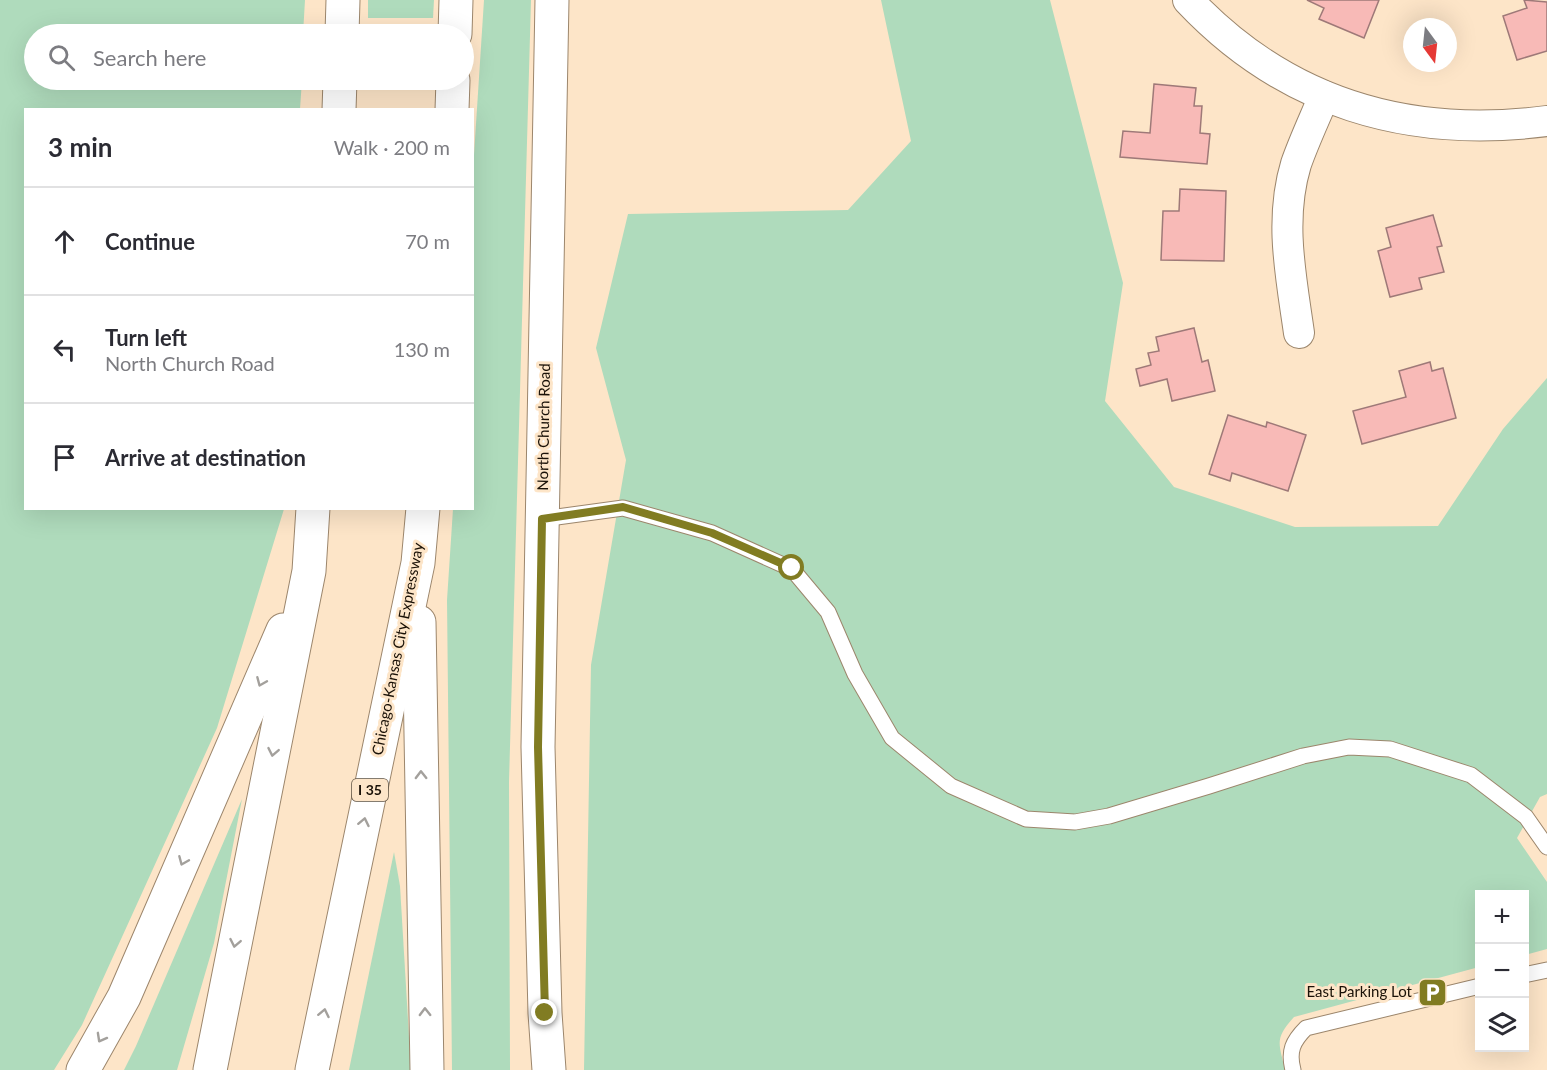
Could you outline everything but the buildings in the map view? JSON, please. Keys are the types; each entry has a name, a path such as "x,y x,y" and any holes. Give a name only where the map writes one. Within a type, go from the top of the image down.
{"main road":[{"path":"342,24 343,0"},
{"path":"455,24 456,0"},
{"name":"North Church Road","path":"549,1070 545,1013 538,747 552,0"},
{"path":"339,108 340,90"},
{"path":"453,90 453,108"},
{"path":"210,1070 309,571 313,510"},
{"name":"Chicago-Kansas City Expressway","path":"312,1070 418,563 423,510"},
{"path":"418,563 426,1070"},
{"path":"83,1070 124,997 309,571"}],"street":[{"path":"1188,0 1206,20 1244,50 1285,76 1324,96 1368,111 1415,122 1463,126 1505,126 1547,120"},
{"path":"1299,333 1287,240 1289,200 1296,164 1324,96"}],"lane":[{"path":"542,519 623,507 712,533 792,568 828,612 855,674 892,738 951,786 1026,819 1075,822 1108,816 1303,756 1349,747 1390,749 1471,775 1526,817 1547,847"},
{"path":"1529,974 1547,970"},
{"path":"1293,1070 1290,1052 1293,1041 1306,1028 1475,987"}],"green space":[{"path":"0,0 305,0 304,24 24,24 24,90 301,90 300,108 24,108 24,510 284,510 217,728 82,1025 54,1070 0,1070"},
{"path":"368,0 434,0 433,18 368,18"},
{"path":"484,0 531,0 509,782 510,1070 452,1070 447,600 453,510 474,510 474,155"},
{"path":"881,0 1050,0 1123,283 1105,401 1174,487 1295,527 1438,526 1503,429 1547,378 1547,794 1540,797 1517,838 1547,882 1547,949 1529,954 1529,890 1475,890 1475,968 1294,1017 1281,1036 1281,1053 1285,1070 584,1070 591,665 626,460 596,348 628,214 848,210 911,141"},
{"path":"242,799 214,943 177,1070 124,1070 136,1046"},
{"path":"394,852 400,886 411,1070 349,1070"}],"place":[{"name":"East Parking Lot","path":"1433,992"}],"route":[{"path":"545,1013 538,747 542,519 623,507 712,533 792,568"}]}
